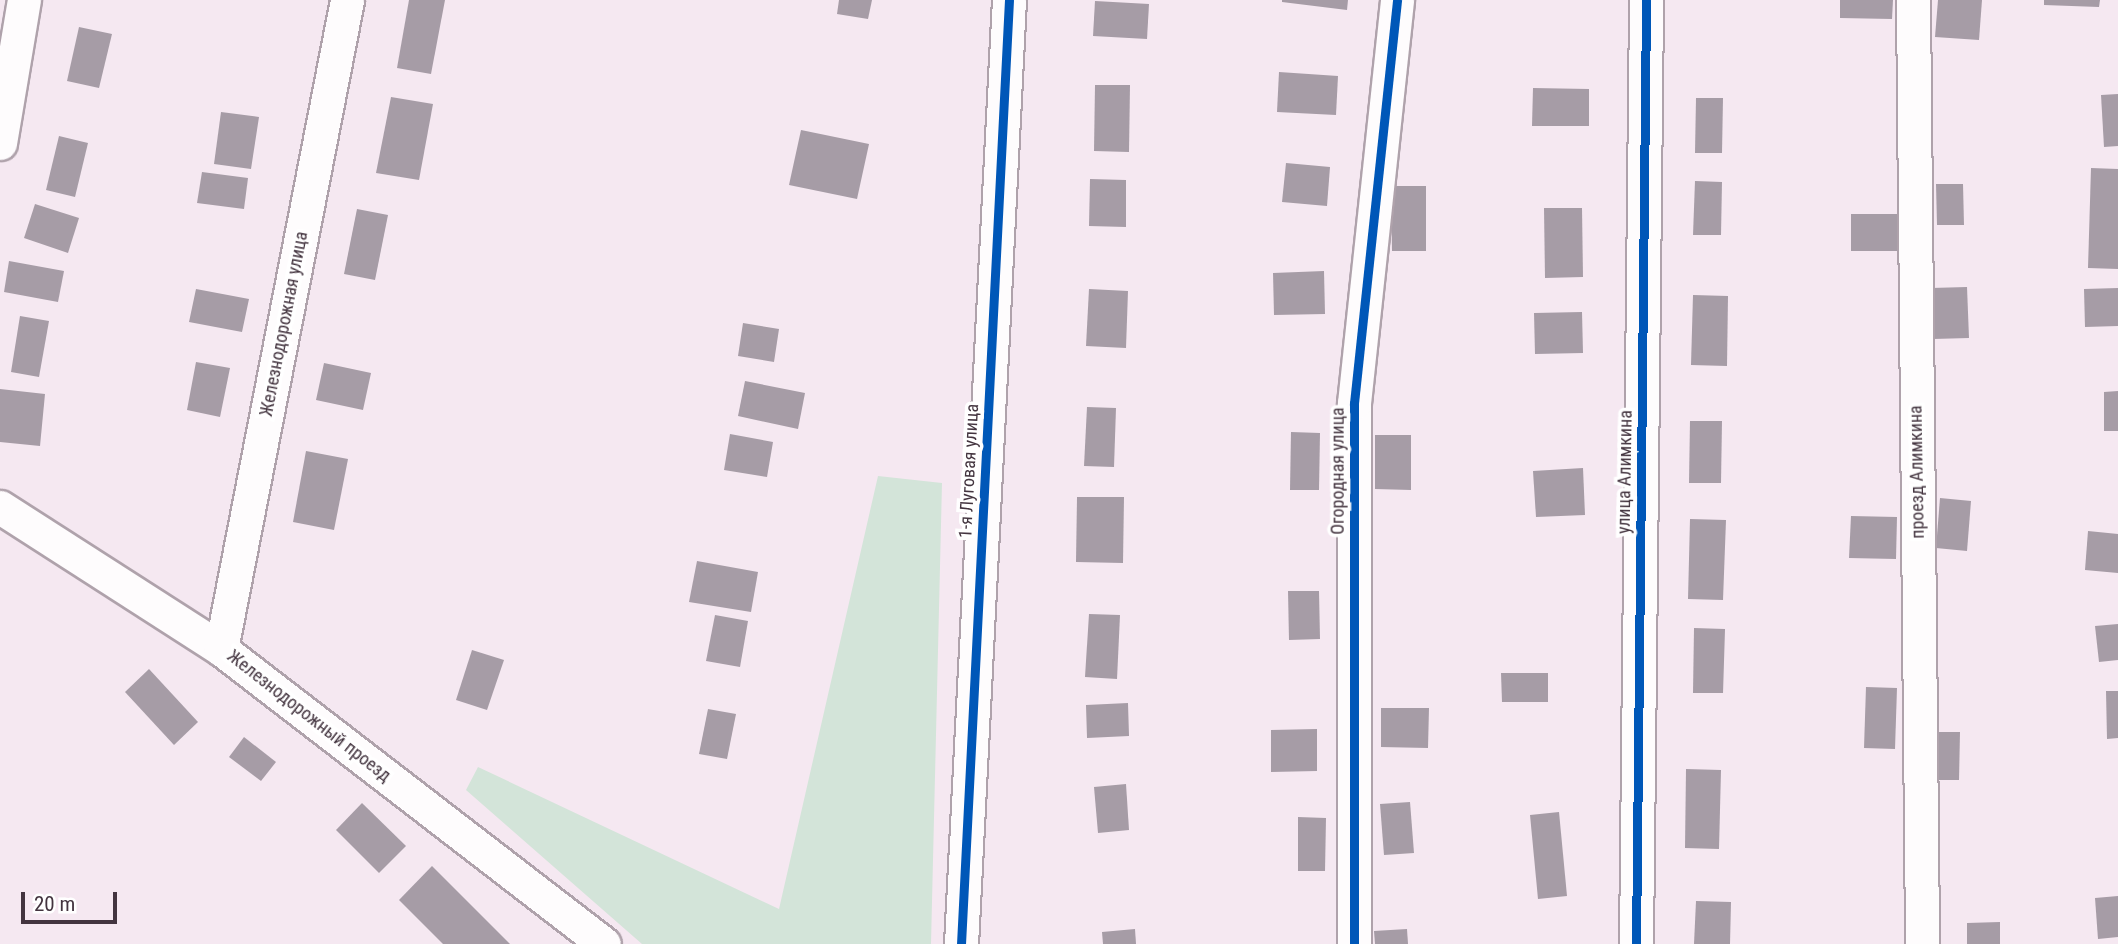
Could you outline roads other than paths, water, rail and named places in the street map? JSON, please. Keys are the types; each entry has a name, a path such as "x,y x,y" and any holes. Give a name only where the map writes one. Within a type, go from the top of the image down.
{"street":[{"path":"0,143 24,0"},
{"name":"Железнодорожная улица","path":"221,649 347,0"},
{"name":"1-я Луговая улица","path":"961,944 1009,0"},
{"name":"Огородная улица","path":"1354,944 1354,403 1397,0"},
{"name":"улица Алимкина","path":"1636,944 1646,0"},
{"name":"проезд Алимкина","path":"1913,0 1922,944"},
{"name":"Железнодорожный проезд","path":"0,506 221,649 604,944"}]}
